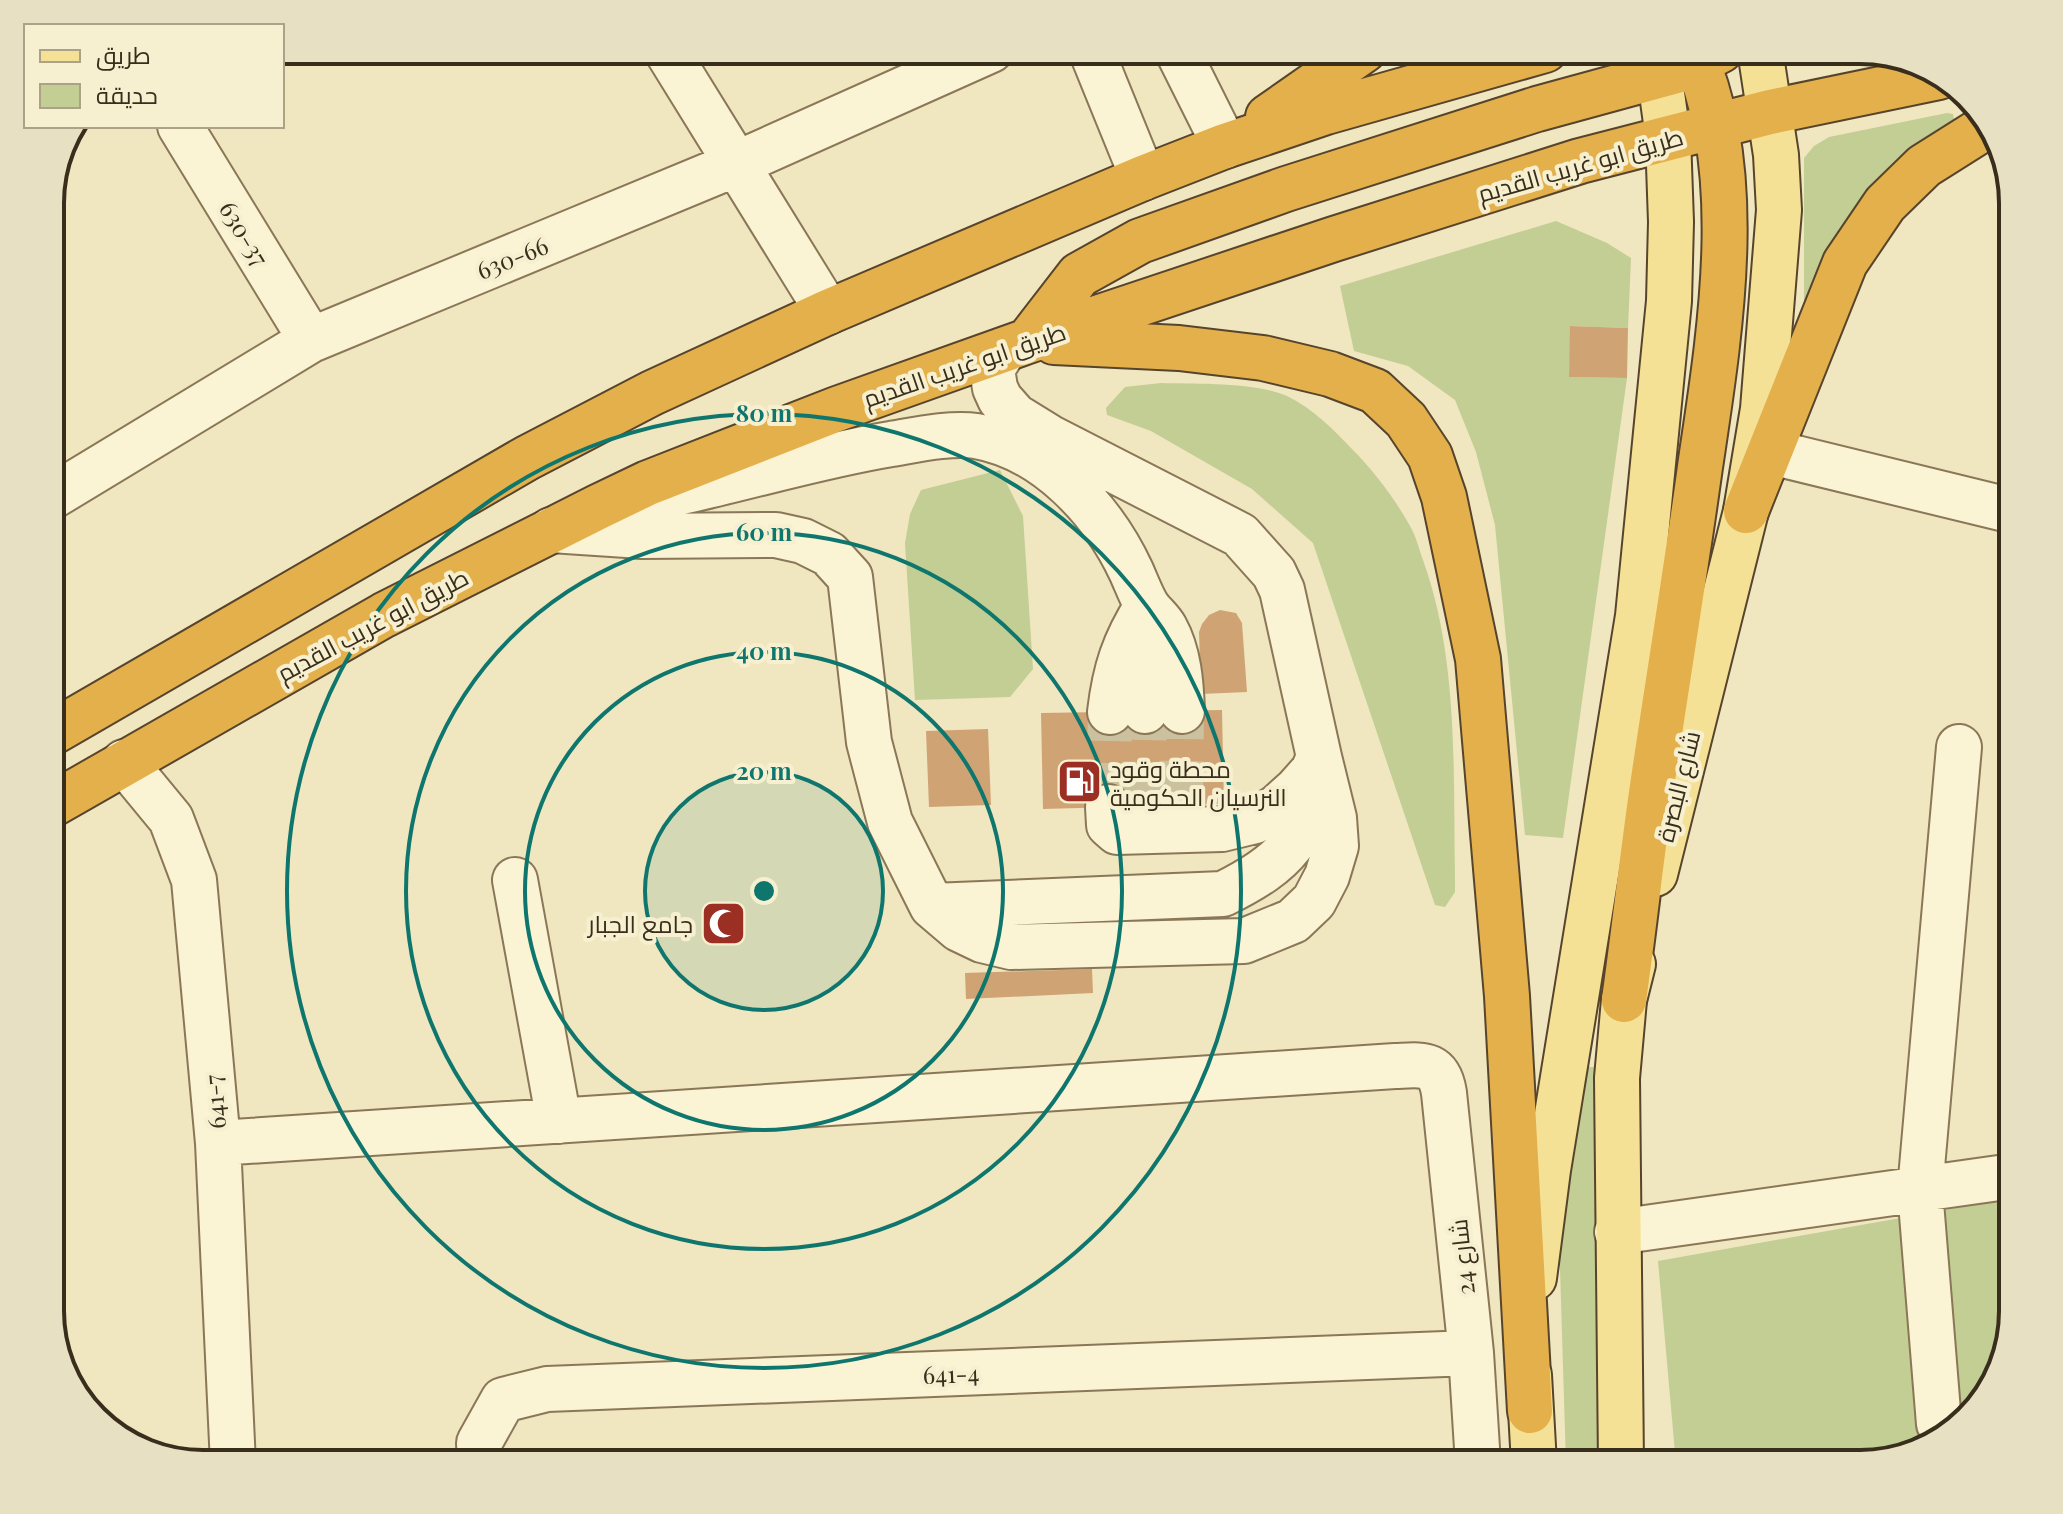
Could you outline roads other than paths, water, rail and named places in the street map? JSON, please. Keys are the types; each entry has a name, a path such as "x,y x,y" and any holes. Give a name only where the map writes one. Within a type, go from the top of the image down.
{"highway":[{"path":"1225,146 1344,64"},
{"path":"64,726 527,458 652,393 828,312 1225,146 1340,108 1496,64"},
{"path":"1016,345 1079,275 1140,241 1286,189 1681,64"},
{"path":"1668,137 1674,99 1696,64"},
{"path":"1624,1000 1722,299 1724,205 1715,125 1701,64"},
{"path":"1704,64 1733,102 1747,111 1770,112"},
{"name":"طريق ابو غريب القديم","path":"64,798 384,615 648,483 793,426 1016,345 1488,190 1715,125 1924,80"},
{"path":"1746,511 1845,263 1885,204 1924,166 1979,131"},
{"path":"1016,345 1179,348 1263,358 1330,374 1375,391 1406,420 1430,456 1444,497 1478,659 1507,996 1530,1411"}],"main road":[{"name":"شارع البصرة","path":"1621,1450 1617,1078 1624,1000 1746,511 1763,409 1779,210 1762,64"},
{"path":"1533,1450 1529,1334 1548,1170 1638,616 1669,301 1671,222 1668,137"}],"street":[{"path":"675,64 828,312"},
{"name":"630-66","path":"64,490 311,340 736,164 960,64"},
{"path":"1097,64 1143,178"},
{"path":"1184,64 1225,146"},
{"name":"630-37","path":"181,128 311,340"},
{"path":"551,530 642,536 776,535 803,541 829,554 850,577 869,742 890,822 932,906 1223,894 1260,876 1286,854 1301,830 1315,793 1319,757 1282,590 1268,565 1240,535 1049,437 1015,416 1000,399 992,369 1016,345"},
{"path":"598,507 674,495 845,452 919,439 973,436 1016,447 1063,481 1102,519 1122,553 1147,606 1145,711"},
{"path":"1771,452 1999,508"},
{"path":"1940,1425 1920,1190 1959,747"},
{"path":"1151,816 1222,829 1255,821 1297,789 1313,771 1319,757"},
{"name":"641-7","path":"124,762 171,819 194,880 218,1143 232,1450"},
{"path":"218,1143 559,1121 515,880"},
{"name":"شارع 24","path":"559,1121 1419,1065 1435,1070 1443,1085 1471,1353 1477,1450"},
{"path":"1617,1232 1999,1178"},
{"name":"641-4","path":"479,1450 479,1443 503,1400 547,1389 1471,1353"}],"tunnel":[{"path":"1143,806 1145,711"},
{"path":"1181,805 1182,711"},
{"path":"1108,807 1110,712"}],"place":[{"name":"محطة وقود النرسيان الحكومية","path":"1079,782"},
{"name":"جامع الجبار","path":"724,923"}]}
